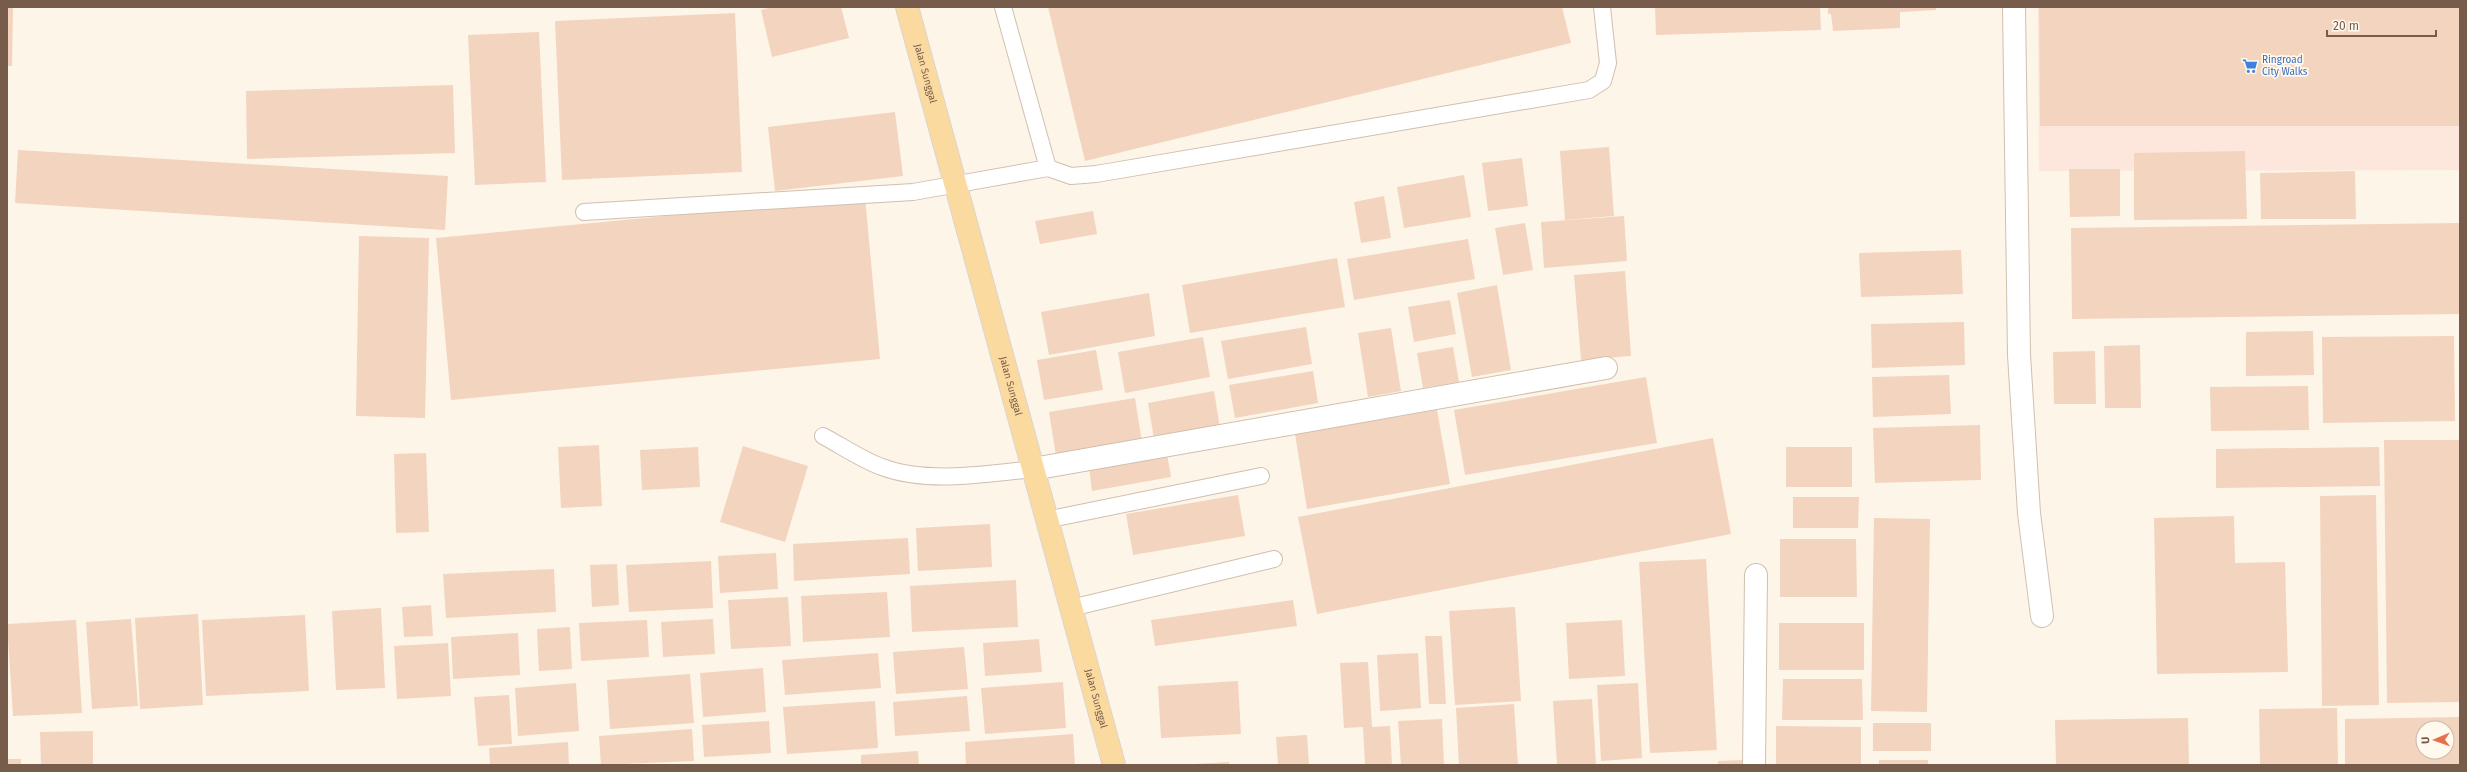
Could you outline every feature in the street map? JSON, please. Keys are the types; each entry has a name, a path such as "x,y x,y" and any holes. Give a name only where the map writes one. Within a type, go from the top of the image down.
{"main road":[{"name":"Jalan Sunggal","path":"907,7 1114,765"}],"street":[{"path":"2014,7 2019,355 2029,513 2042,616"},
{"path":"1033,469 1606,368"},
{"path":"1754,765 1756,574"}],"lane":[{"path":"1003,7 1048,168"},
{"path":"584,212 913,192 956,185 994,176 1048,168 1070,176 1096,174 1589,90 1602,81 1608,63 1602,7"},
{"path":"823,436 881,467 918,475 982,475 1033,469"},
{"path":"1046,520 1261,476"},
{"path":"1071,608 1274,559"}],"shaded area":[{"name":"Ringroad City Walks","path":"2038,7 2460,7 2460,170 2039,171"}],"building":[{"path":"7,7 13,7 12,66 7,66"},
{"path":"772,7 841,7 849,38 772,57 761,10"},
{"path":"1048,7 1562,7 1571,43 1085,161"},
{"path":"1655,7 1820,7 1821,30 1656,35"},
{"path":"1828,7 1936,7 1936,10 1900,12 1900,28 1833,31 1831,14 1828,14"},
{"name":"Ringroad City Walks","path":"2039,7 2460,7 2460,126 2040,126"},
{"path":"735,13 742,172 562,180 555,21"},
{"path":"539,32 546,182 475,185 468,35"},
{"path":"453,85 455,153 247,159 246,91"},
{"path":"895,112 903,176 775,191 768,127"},
{"path":"1609,147 1614,216 1565,220 1560,151"},
{"path":"18,150 448,176 445,230 15,203"},
{"path":"2245,151 2247,219 2134,220 2134,153"},
{"path":"1522,158 1528,206 1488,211 1482,163"},
{"path":"2069,169 2120,169 2120,216 2070,217"},
{"path":"2355,171 2356,219 2261,219 2260,173"},
{"path":"1464,175 1471,217 1404,228 1397,187"},
{"path":"1384,196 1391,238 1361,243 1354,202"},
{"path":"865,197 880,359 451,400 436,238"},
{"path":"1093,211 1097,234 1040,244 1035,221"},
{"path":"1624,216 1627,261 1544,268 1541,222"},
{"path":"1525,223 1533,270 1503,275 1495,228"},
{"path":"2460,223 2460,314 2072,319 2071,228"},
{"path":"359,236 429,238 425,418 356,416"},
{"path":"1468,239 1475,279 1354,300 1347,259"},
{"path":"1961,250 1963,294 1861,297 1859,253"},
{"path":"1337,258 1345,307 1190,333 1182,285"},
{"path":"1625,271 1631,356 1581,360 1574,275"},
{"path":"1497,285 1511,370 1472,377 1457,293"},
{"path":"1149,293 1155,336 1049,355 1041,312"},
{"path":"1450,300 1456,334 1414,342 1408,307"},
{"path":"1964,322 1965,365 1872,368 1871,324"},
{"path":"1306,327 1312,364 1228,379 1221,341"},
{"path":"1391,328 1401,391 1368,397 1358,333"},
{"path":"2313,331 2314,375 2246,376 2246,332"},
{"path":"2454,336 2455,421 2323,423 2322,337"},
{"path":"1203,337 1210,377 1125,393 1118,352"},
{"path":"2140,345 2141,408 2105,408 2104,346"},
{"path":"1453,347 1459,382 1423,388 1417,353"},
{"path":"1096,350 1103,390 1044,400 1037,360"},
{"path":"2095,351 2096,404 2054,404 2053,352"},
{"path":"1313,371 1318,403 1235,418 1229,385"},
{"path":"1949,375 1951,414 1873,417 1872,377"},
{"path":"1646,377 1657,443 1465,475 1454,410"},
{"path":"2308,386 2309,430 2211,431 2210,387"},
{"path":"1214,391 1220,428 1154,439 1148,403"},
{"path":"1135,398 1142,442 1056,456 1049,412"},
{"path":"1437,410 1450,484 1307,509 1295,434"},
{"path":"1980,425 1981,480 1875,483 1873,428"},
{"path":"1713,438 1731,534 1317,614 1298,517"},
{"path":"2384,440 2460,440 2460,702 2387,703"},
{"path":"599,445 602,506 561,508 558,447"},
{"path":"743,446 808,466 785,542 720,522"},
{"path":"698,447 700,487 642,490 640,450"},
{"path":"1786,447 1852,447 1852,487 1786,487"},
{"path":"2379,447 2380,486 2216,488 2216,449"},
{"path":"426,453 429,532 396,533 394,454"},
{"path":"1167,454 1171,477 1092,491 1089,468"},
{"path":"1238,495 1245,536 1133,555 1126,514"},
{"path":"2376,495 2379,705 2322,706 2320,496"},
{"path":"1793,497 1859,497 1858,528 1793,528"},
{"path":"2234,516 2235,563 2285,562 2288,672 2157,674 2154,518"},
{"path":"1874,518 1930,519 1927,712 1871,711"},
{"path":"990,524 992,567 918,571 916,528"},
{"path":"908,538 910,574 794,581 793,544"},
{"path":"1780,539 1856,539 1857,597 1780,597"},
{"path":"776,553 778,589 720,593 718,556"},
{"path":"1706,559 1717,750 1650,753 1639,562"},
{"path":"711,561 713,608 629,612 626,565"},
{"path":"617,564 619,605 592,607 590,565"},
{"path":"554,569 556,612 446,618 443,574"},
{"path":"1016,580 1018,627 912,632 910,586"},
{"path":"887,592 890,637 803,642 801,596"},
{"path":"788,597 791,646 731,649 728,600"},
{"path":"1293,600 1297,626 1155,646 1151,620"},
{"path":"431,605 433,636 404,637 402,607"},
{"path":"1515,607 1521,701 1455,705 1449,611"},
{"path":"381,608 385,688 336,690 332,611"},
{"path":"198,614 203,705 140,709 135,618"},
{"path":"305,615 309,691 206,696 202,620"},
{"path":"131,619 138,706 92,709 86,622"},
{"path":"713,619 715,654 663,657 661,622"},
{"path":"76,620 82,713 13,716 7,624"},
{"path":"647,620 649,657 581,661 579,623"},
{"path":"1622,620 1625,676 1569,679 1566,623"},
{"path":"1779,623 1864,623 1864,670 1779,670"},
{"path":"570,627 572,669 539,671 537,629"},
{"path":"518,633 520,675 453,679 451,637"},
{"path":"1425,636 1442,636 1446,704 1429,704"},
{"path":"1039,639 1042,672 985,676 983,643"},
{"path":"448,643 451,696 397,699 394,646"},
{"path":"964,647 968,689 896,694 893,652"},
{"path":"878,653 881,688 785,695 782,660"},
{"path":"1418,653 1421,708 1380,711 1377,655"},
{"path":"1368,662 1372,727 1390,726 1392,765 1365,765 1363,727 1344,728 1340,663"},
{"path":"763,668 766,712 703,717 700,673"},
{"path":"690,674 694,723 610,729 607,680"},
{"path":"1783,679 1862,679 1863,720 1782,720"},
{"path":"1238,681 1241,734 1161,738 1158,686"},
{"path":"1063,682 1066,728 985,734 981,688"},
{"path":"576,683 579,731 518,736 515,688"},
{"path":"1638,683 1642,758 1601,761 1597,685"},
{"path":"509,695 512,744 478,746 474,697"},
{"path":"967,696 970,731 895,736 893,702"},
{"path":"1592,699 1596,765 1557,765 1553,701"},
{"path":"875,701 878,748 787,754 783,707"},
{"path":"1514,704 1518,765 1459,765 1456,708"},
{"path":"2337,708 2338,765 2260,765 2259,709"},
{"path":"2460,717 2460,765 2345,765 2345,719"},
{"path":"2188,718 2189,765 2056,765 2055,720"},
{"path":"1442,719 1444,765 1401,765 1398,721"},
{"path":"769,721 771,753 704,757 702,725"},
{"path":"1873,723 1931,723 1931,751 1873,751"},
{"path":"1776,726 1861,727 1861,765 1776,765"},
{"path":"692,729 694,761 601,765 599,736"},
{"path":"93,731 93,765 41,765 40,732"},
{"path":"1073,734 1075,765 966,765 965,742"},
{"path":"1307,735 1309,765 1278,765 1276,737"},
{"path":"568,742 569,765 490,765 489,748"},
{"path":"918,751 919,765 861,765 861,755"},
{"path":"7,759 21,759 21,765 7,765"},
{"path":"1744,760 1744,765 1718,765 1718,761"},
{"path":"1879,760 1928,760 1928,765 1879,765"},
{"path":"1229,762 1229,765 1194,765 1194,764"}],"place":[{"name":"Ringroad City Walks","path":"2250,66"}]}
